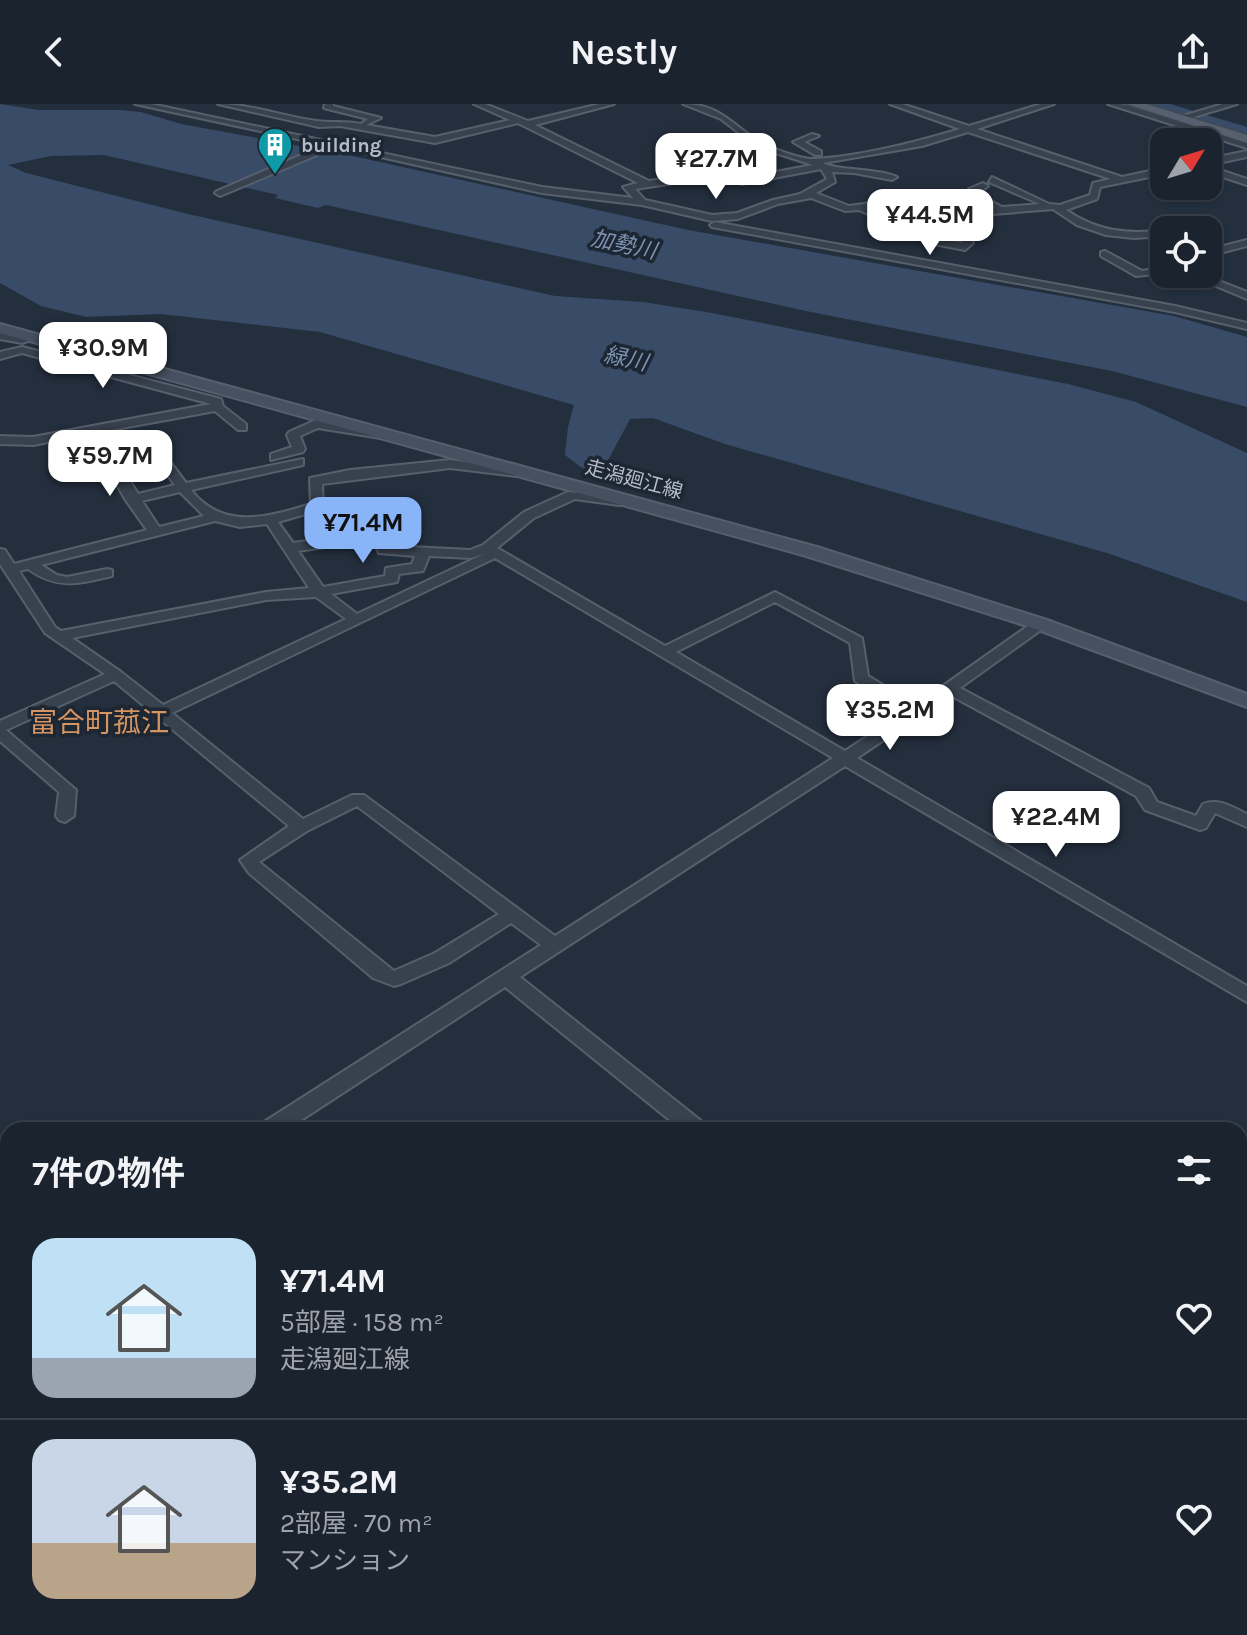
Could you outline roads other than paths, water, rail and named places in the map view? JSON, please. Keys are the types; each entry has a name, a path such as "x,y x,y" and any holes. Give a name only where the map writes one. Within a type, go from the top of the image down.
{"main road":[{"path":"1133,104 1247,139"},
{"name":"走潟廻江線","path":"0,328 810,551 1040,624 1247,701"}],"street":[{"path":"63,104 87,104"},
{"path":"139,104 714,225 1175,309 1247,326"},
{"path":"222,104 319,124 355,126 435,140 610,104"},
{"path":"329,104 328,108 377,118 355,126"},
{"path":"478,104 522,122 646,183"},
{"path":"687,104 724,117 760,145 869,177 892,177"},
{"path":"894,104 1119,179"},
{"path":"642,202 628,187 722,173 742,181 903,146 1050,104"},
{"path":"1112,104 1247,145"},
{"path":"1180,118 1233,104"},
{"path":"798,144 815,136"},
{"path":"542,190 642,202 723,219 804,196 832,180 822,165 798,144 783,141 760,145"},
{"path":"220,193 332,145"},
{"path":"1222,159 1247,154"},
{"path":"857,208 938,242 965,247 968,243 956,224 965,213 998,208 1054,208 1094,197 1096,185 1150,173"},
{"path":"1222,174 1247,182"},
{"path":"869,177 884,188"},
{"path":"998,208 972,195 972,191 988,183 1054,208 1080,225 1100,231 1150,235"},
{"path":"804,196 819,197 842,208 900,202 945,212 974,212"},
{"path":"1222,246 1247,243"},
{"path":"1105,254 1138,273 1150,272"},
{"path":"1222,286 1247,296"},
{"path":"0,336 22,340 34,337"},
{"path":"0,356 22,350 217,402 217,407 242,427"},
{"path":"0,440 96,436 217,407"},
{"path":"269,468 263,461 299,449 293,435 316,424 390,436"},
{"path":"96,436 144,443 165,460 183,488 214,517 230,524 271,521 318,506 315,481 350,474 450,464 534,475"},
{"path":"96,436 156,534"},
{"path":"132,499 298,462"},
{"path":"162,712 356,620 493,550 529,515 573,495 638,503"},
{"path":"10,569 214,517"},
{"path":"271,521 319,592 356,620"},
{"path":"288,548 379,535 384,550 471,554 493,550 662,653 1247,995"},
{"path":"58,636 266,596 319,592 392,579 391,571 418,568 423,552"},
{"path":"0,554 50,630 116,675 301,827"},
{"path":"32,565 51,580 64,583 107,573"},
{"path":"662,653 775,596 857,641 860,678 916,712"},
{"path":"281,1122 916,712 1040,624"},
{"path":"65,816 68,790 0,730 116,675"},
{"path":"950,689 1143,792 1151,806 1200,824 1209,808 1214,806 1247,821"},
{"path":"512,914 412,973 394,979 380,973 249,860 301,827 358,799 512,914 553,945"},
{"path":"506,977 687,1122"}],"water":[{"path":"0,104 38,110 141,112 181,124 344,154 688,230 1174,316 1247,337 1247,407 1112,371 806,311 326,205 318,208 275,198 278,195 104,155 51,156 8,165 26,173 188,214 555,296 643,302 712,313 1068,384 1136,402 1247,453 1247,602 1107,553 725,444 653,418 630,419 605,466 582,468 565,455 574,405 320,332 161,314 86,317 41,306 0,283"},
{"path":"1141,104 1170,104 1247,127 1247,136"}],"place":[{"name":"building","path":"275,176"}],"district":[{"name":"富合町菰江","path":"99,722"}],"water label":[{"name":"加勢川","path":"624,244"},
{"name":"緑川","path":"626,358"}]}
